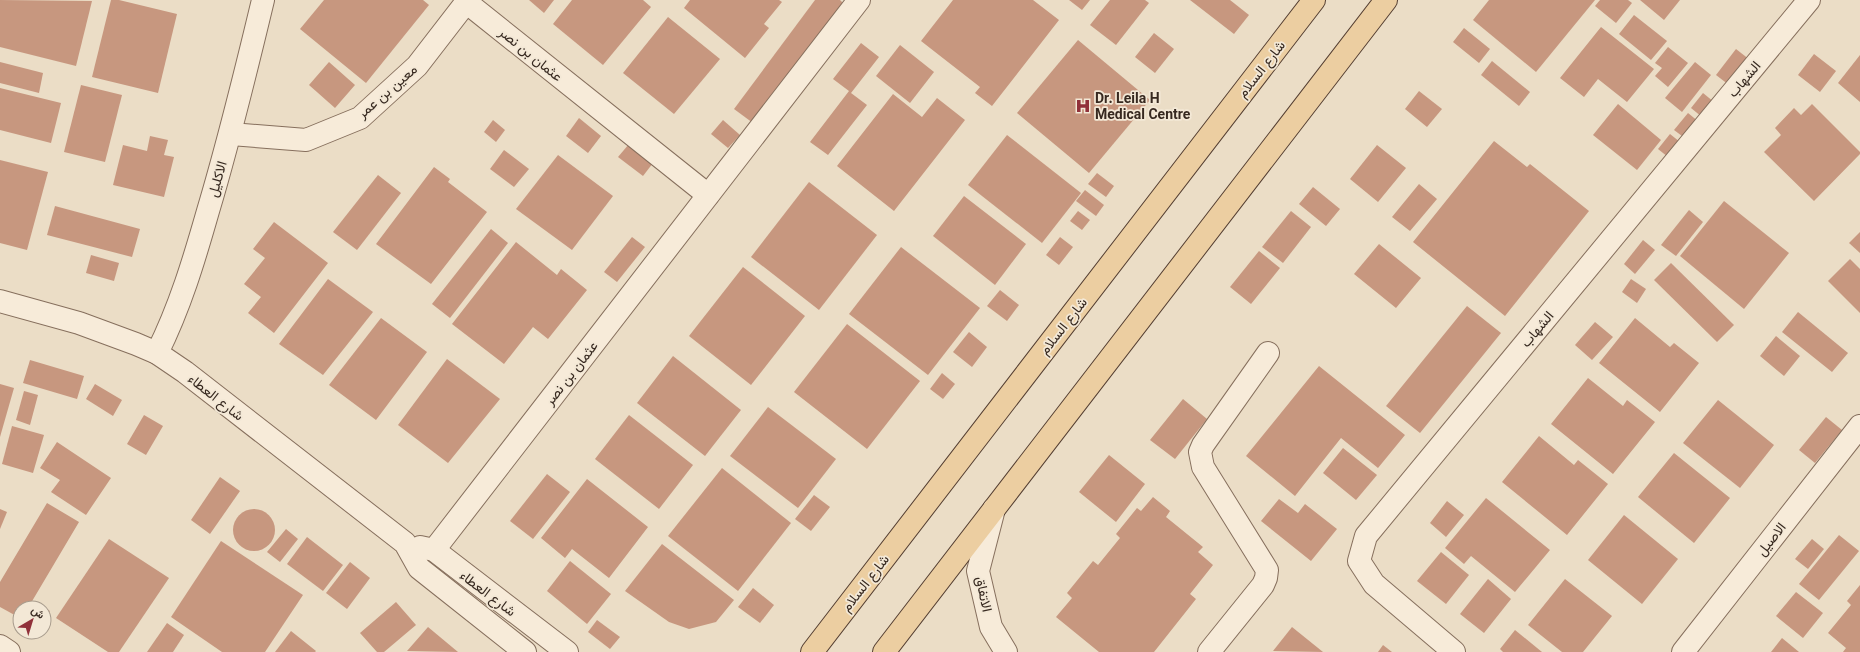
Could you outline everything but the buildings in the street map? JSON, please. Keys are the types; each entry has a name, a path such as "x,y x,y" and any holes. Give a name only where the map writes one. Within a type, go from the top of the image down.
{"main road":[{"name":"شارع السلام","path":"812,652 1314,0"},
{"path":"884,652 1386,0"}],"street":[{"name":"الاكليل","path":"157,353 170,327 185,287 231,134 263,0"},
{"name":"عثمان بن نصر","path":"434,550 859,0"},
{"name":"الشهاب","path":"1454,652 1374,584 1359,561 1366,536 1809,0"},
{"name":"معين بن عمر","path":"231,134 306,140 360,118 417,66 467,1"},
{"name":"عثمان بن نصر","path":"467,1 708,195"},
{"name":"شارع العطاء","path":"0,301 80,323 157,353 185,372 405,544 419,568 525,652"},
{"path":"1209,652 1263,585 1267,570 1203,467 1200,452 1203,445 1268,353"},
{"name":"الاصيل","path":"1682,652 1860,426"},
{"name":"الاتفاق","path":"994,509 978,571 991,627 1006,652"},
{"name":"شارع العطاء","path":"405,544 434,550 567,652"},
{"path":"0,646 9,652"}],"place":[{"name":"Dr. Leila H Medical Centre","path":"1083,106"}]}
